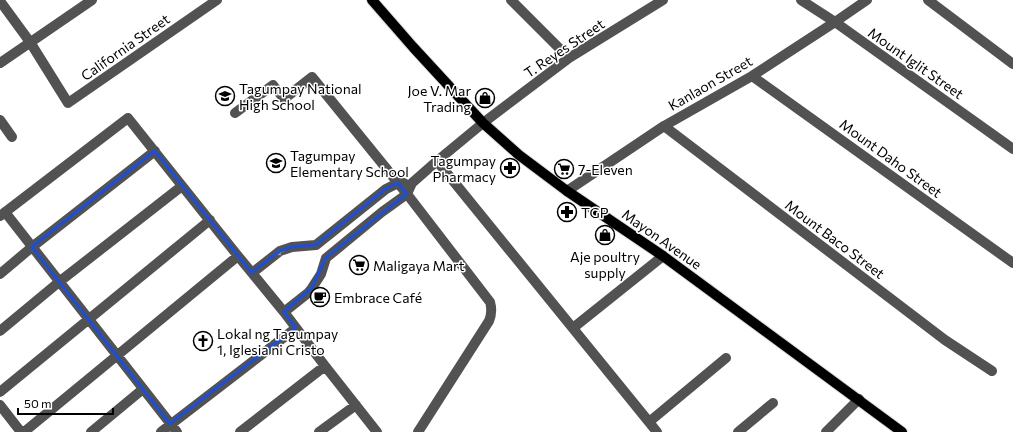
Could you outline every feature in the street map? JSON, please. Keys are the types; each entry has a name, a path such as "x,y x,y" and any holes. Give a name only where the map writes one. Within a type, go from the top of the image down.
{"main road":[{"name":"Mayon Avenue","path":"372,0 483,123 519,155 567,191 663,256 902,432"}],"street":[{"path":"0,63 92,0"},
{"name":"California Street","path":"30,42 68,103 217,0"},
{"path":"511,0 569,58"},
{"name":"T. Reyes Street","path":"412,182 483,123 569,58 663,0"},
{"name":"Mount Iglit Street","path":"801,0 1013,149"},
{"name":"Kanlaon Street","path":"567,191 664,126 752,76 867,0"},
{"path":"928,0 1013,64"},
{"path":"0,1 30,42"},
{"name":"Mount Daho Street","path":"752,76 1013,263"},
{"path":"235,113 273,85 284,99 312,77 407,194 490,302 492,308 489,321 418,432"},
{"path":"174,428 32,247 2,214 128,118 284,312 377,432"},
{"path":"0,120 12,137"},
{"name":"Mount Baco Street","path":"664,126 945,340 992,371"},
{"path":"0,274 32,247 155,151"},
{"path":"437,160 657,432"},
{"path":"252,273 280,251 292,247 316,245 386,189 398,184 412,182"},
{"path":"284,312 312,288 321,274 326,258 382,212 407,194 412,182"},
{"path":"0,330 182,186"},
{"path":"0,392 210,220"},
{"path":"316,245 326,258"},
{"path":"0,405 22,432 118,356 238,256"},
{"path":"573,328 663,256"},
{"path":"161,432 174,428 296,328"},
{"path":"649,422 726,358"},
{"path":"240,432 325,366"},
{"path":"91,432 143,389"},
{"path":"826,432 859,399"},
{"path":"738,432 773,403"},
{"path":"319,432 356,405"}],"highlighted area":[{"path":"155,151 252,273 280,251 292,247 316,245 386,189 398,183 407,194 326,258 312,288 284,312 296,328 170,424 32,247"}],"place":[{"name":"Tagumpay National High School","path":"225,96"},
{"name":"Joe V. Mar Trading","path":"485,98"},
{"name":"Tagumpay Elementary School","path":"276,163"},
{"name":"Tagumpay Pharmacy","path":"510,168"},
{"name":"7-Eleven","path":"564,169"},
{"name":"TGP","path":"567,212"},
{"name":"Aje poultry supply","path":"605,235"},
{"name":"Maligaya Mart","path":"359,265"},
{"name":"Embrace Café","path":"320,297"},
{"name":"Lokal ng Tagumpay 1, Iglesia ni Cristo","path":"203,341"}]}
